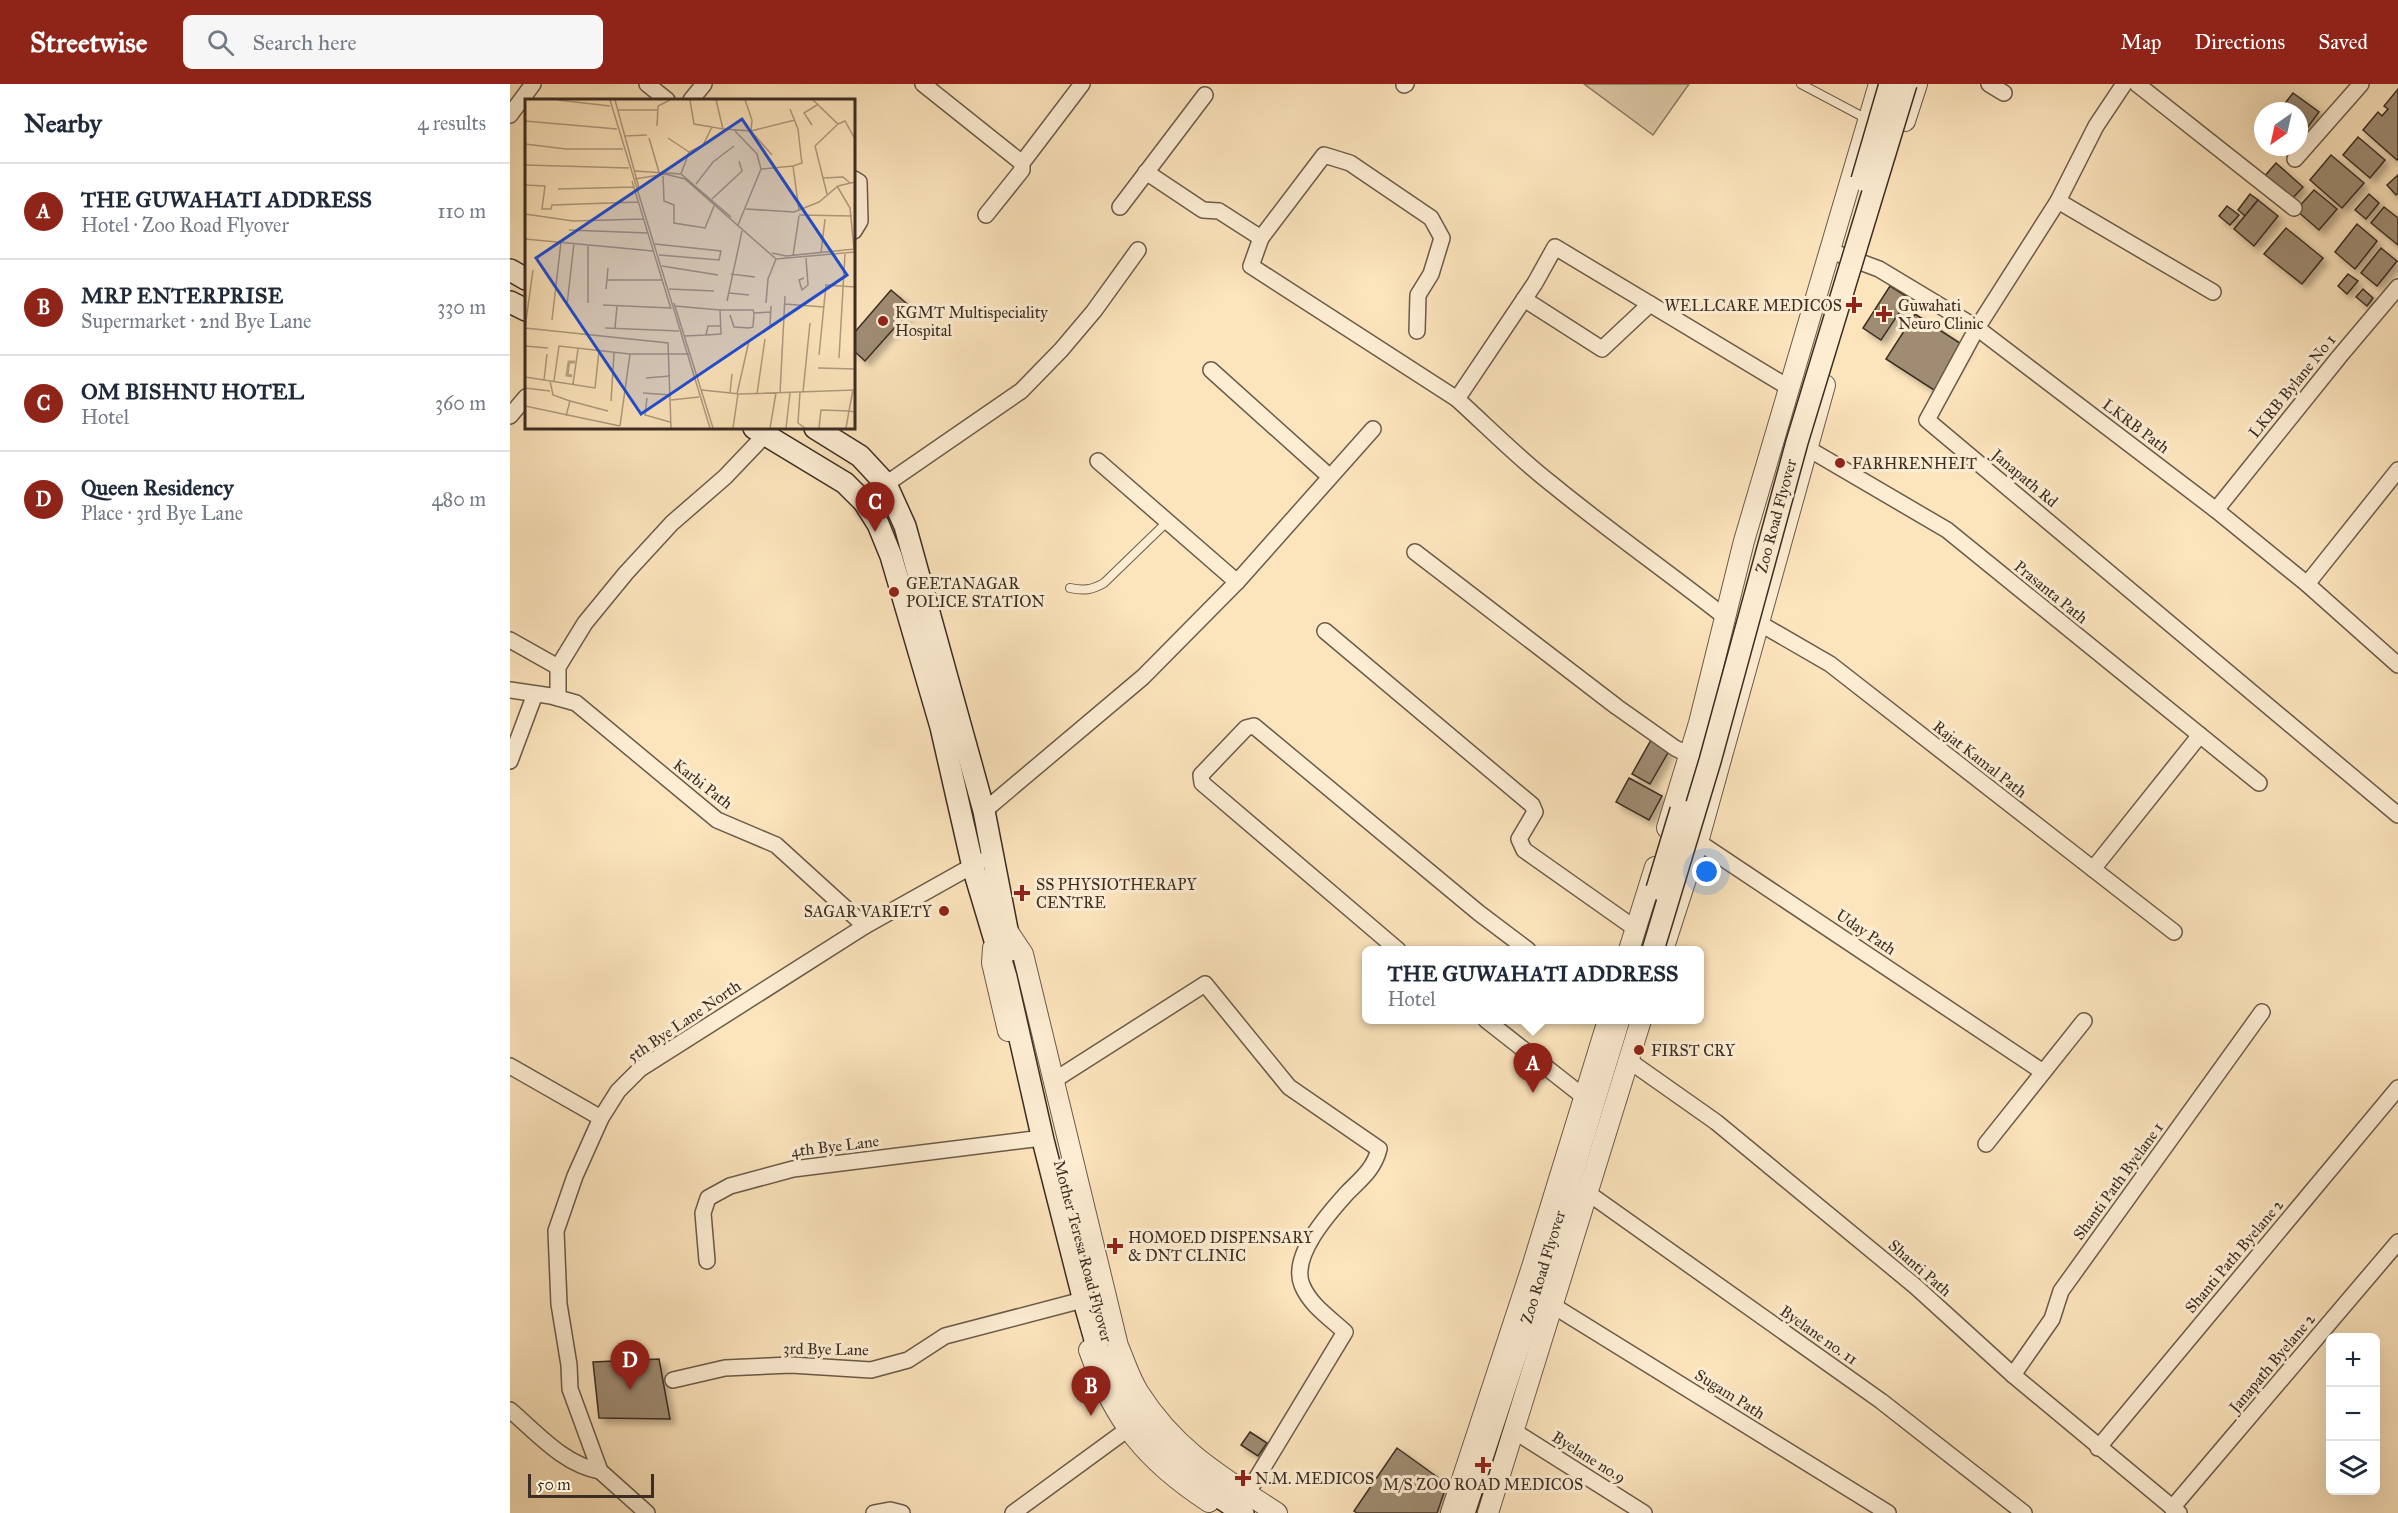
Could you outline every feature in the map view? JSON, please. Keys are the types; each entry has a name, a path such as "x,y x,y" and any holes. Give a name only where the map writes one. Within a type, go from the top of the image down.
{"main road":[{"name":"Zoo Road Flyover","path":"1641,946 1697,756 1796,393 1890,84"},
{"name":"Zoo Road Flyover","path":"1654,946 1710,761 1797,442 1906,84"},
{"path":"510,270 525,278"},
{"path":"510,302 525,310"},
{"path":"817,429 860,456 886,484 905,526 984,811 1000,933"},
{"path":"760,431 845,483 864,502 878,524 891,556 941,727 973,867 1000,933"},
{"name":"Mother Teresa Road Flyover","path":"1000,933 1093,1298 1109,1352 1140,1412 1175,1454 1259,1513"},
{"name":"Mother Teresa Road Flyover","path":"1011,976 1043,1140 1084,1301 1098,1350 1111,1380 1133,1419 1161,1452 1197,1482 1245,1503"},
{"name":"Zoo Road Flyover","path":"1464,1513 1536,1293 1618,1024"},
{"name":"Zoo Road Flyover","path":"1479,1513 1630,1024"}],"street":[{"path":"510,115 533,84"},
{"path":"647,84 666,99"},
{"path":"692,99 704,84"},
{"path":"923,84 1022,163"},
{"path":"986,215 1022,170 1022,163 1082,84"},
{"path":"1631,946 1689,754 1744,541 1788,387 1879,84"},
{"path":"1666,946 1698,842 1861,262 1917,84"},
{"path":"1989,84 2004,93"},
{"name":"Janapath Rd","path":"2124,84 2096,126 2058,201 1977,328 1928,420 2398,815"},
{"path":"2137,84 2294,208"},
{"path":"2295,159 2361,84"},
{"path":"1120,207 1204,95"},
{"path":"1417,331 1418,295 1431,274 1442,238 1431,218 1350,163 1324,155 1261,238 1251,266 1457,399 1550,483 1653,564 1681,582 1725,616"},
{"path":"1146,172 1203,210 1219,211 1261,238"},
{"path":"855,180 859,182 860,221 855,229"},
{"path":"2058,201 2213,292"},
{"path":"1457,399 1524,299 1555,247 1788,387"},
{"path":"886,484 1021,391 1087,319 1138,250"},
{"name":"LKRB Path","path":"1828,250 1879,269 1977,328 2216,510 2307,584 2397,662"},
{"name":"LKRB Bylane No 1","path":"2216,510 2398,287"},
{"path":"1524,299 1602,349 1650,304"},
{"path":"1211,370 1329,476"},
{"path":"510,416 525,398"},
{"path":"984,811 1143,677 1237,582 1373,429"},
{"path":"558,698 558,668 585,623 626,573 672,523 725,477 760,431"},
{"name":"Prasanta Path","path":"1807,448 1947,530 2259,783"},
{"path":"1098,461 1237,582"},
{"path":"2307,584 2398,470"},
{"path":"1415,552 1617,707 1675,748 1689,754"},
{"name":"Rajat Kamal Path","path":"1759,623 1830,664 2174,932"},
{"path":"1325,631 1532,805 1535,812 1519,839 1524,850 1636,929"},
{"path":"510,640 558,668"},
{"name":"Karbi Path","path":"510,690 576,703 717,820 776,845 865,926"},
{"path":"510,761 535,694"},
{"path":"1392,946 1202,783 1201,775 1246,728 1254,726 1522,946"},
{"path":"2093,869 2200,735"},
{"name":"Uday Path","path":"1669,822 2043,1072"},
{"name":"5th Bye Lane North","path":"600,1470 570,1389 569,1365 559,1304 556,1231 575,1176 601,1118 618,1091 640,1069 865,926 973,867 991,854"},
{"path":"1226,1513 1181,1483 1150,1455 1128,1429 1102,1385 1083,1334 992,963 1000,933 1023,954 1118,1346 1138,1392 1181,1445 1245,1503 1278,1513"},
{"path":"1053,1081 1205,984 1289,1087 1379,1149 1375,1163 1323,1219 1300,1261 1301,1284 1316,1307 1345,1332 1245,1503"},
{"name":"Shanti Path Byelane 1","path":"2013,1375 2052,1319 2061,1291 2262,1012"},
{"path":"1986,1144 2084,1021"},
{"path":"1491,1024 1584,1097"},
{"path":"1451,1513 1487,1409 1607,1024"},
{"path":"1488,1513 1640,1024"},
{"name":"Shanti Path","path":"1628,1060 1716,1122 1915,1286 2098,1448 2176,1510"},
{"path":"510,1066 601,1118"},
{"name":"Shanti Path Byelane 2","path":"2098,1448 2398,1088"},
{"name":"4th Bye Lane","path":"707,1261 704,1213 708,1198 730,1185 793,1169 1034,1139"},
{"name":"Byelane no. 11","path":"1587,1193 1881,1401 2024,1513"},
{"name":"Janapath Byelane 2","path":"2176,1510 2398,1242"},
{"name":"3rd Bye Lane","path":"673,1380 725,1368 791,1365 872,1370 908,1360 945,1336 1075,1302"},
{"name":"Sugam Path","path":"1552,1305 1888,1513"},
{"path":"510,1410 565,1457 585,1468 600,1470 647,1513"},
{"path":"1012,1513 1128,1429"},
{"name":"Byelane no.9","path":"1514,1431 1644,1513"},
{"path":"874,1513 890,1510 902,1513"}],"lane":[{"path":"1801,84 1868,119"},
{"path":"1070,588 1092,589 1104,583 1167,522"}],"shaded area":[{"path":"1584,84 1689,84 1653,135"}],"building":[{"path":"2398,89 2397,160 2363,130 2378,112 2382,116 2388,109 2384,106"},
{"path":"2293,93 2305,102 2286,102"},
{"path":"2308,104 2319,112 2308,127"},
{"path":"2358,137 2385,160 2370,178 2343,155"},
{"path":"2331,155 2364,183 2342,208 2310,180"},
{"path":"2276,163 2303,187 2290,201 2263,178"},
{"path":"2398,175 2398,193 2396,195 2387,185"},
{"path":"2314,190 2337,209 2319,230 2296,210"},
{"path":"2250,194 2258,200 2245,216 2238,210"},
{"path":"2369,194 2379,203 2366,219 2355,210"},
{"path":"2258,200 2278,216 2254,246 2234,229"},
{"path":"2227,206 2239,215 2230,225 2219,216"},
{"path":"2384,207 2398,218 2398,245 2371,223"},
{"path":"2357,224 2377,241 2355,269 2335,252"},
{"path":"2286,228 2323,258 2302,284 2264,254"},
{"path":"2381,248 2397,261 2377,286 2361,273"},
{"path":"2348,274 2358,281 2347,294 2338,286"},
{"path":"1890,286 1909,298 1881,340 1863,328"},
{"path":"2363,289 2373,298 2367,306 2356,297"},
{"name":"KGMT Multispeciality Hospital","path":"891,290 912,308 865,361 855,352 855,332"},
{"path":"1915,314 1966,347 1937,392 1886,359"},
{"path":"1651,740 1669,751 1650,784 1632,774"},
{"path":"1629,778 1662,796 1649,820 1616,802"},
{"path":"659,1359 670,1419 599,1418 593,1362"},
{"path":"1250,1432 1267,1443 1258,1456 1241,1445"},
{"path":"1397,1448 1447,1484 1437,1513 1357,1513 1354,1511"}],"place":[{"name":"WELLCARE MEDICOS","path":"1854,305"},
{"name":"Guwahati Neuro Clinic","path":"1884,314"},
{"name":"KGMT Multispeciality Hospital","path":"883,321"},
{"name":"FARHRENHEIT","path":"1840,463"},
{"name":"OM BISHNU HOTEL","path":"875,532"},
{"name":"GEETANAGAR POLICE STATION","path":"894,592"},
{"name":"SS PHYSIOTHERAPY CENTRE","path":"1022,893"},
{"name":"SAGAR VARIETY","path":"944,911"},
{"name":"FIRST CRY","path":"1639,1050"},
{"name":"THE GUWAHATI ADDRESS","path":"1533,1093"},
{"name":"HOMOED DISPENSARY & DNT CLINIC","path":"1115,1246"},
{"name":"Queen Residency","path":"630,1390"},
{"name":"MRP ENTERPRISE","path":"1091,1416"},
{"name":"M/S ZOO ROAD MEDICOS","path":"1483,1465"},
{"name":"N.M. MEDICOS","path":"1243,1478"}]}
